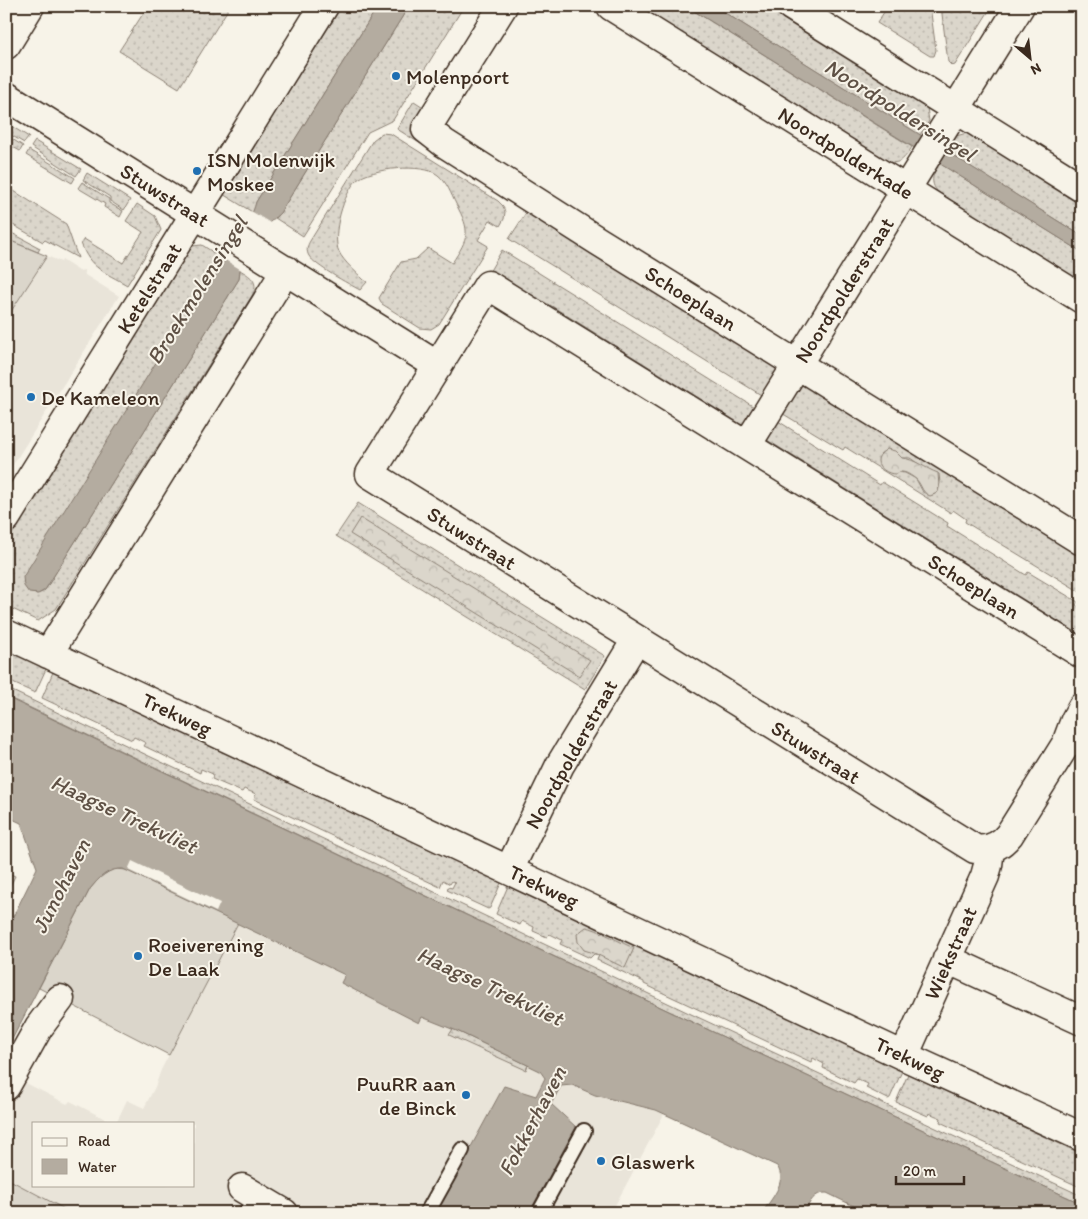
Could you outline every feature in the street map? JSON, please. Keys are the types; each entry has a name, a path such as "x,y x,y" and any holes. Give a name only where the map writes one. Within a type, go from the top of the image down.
{"street":[{"name":"Ketelstraat","path":"6,518 324,6"},
{"name":"Schoeplaan","path":"503,6 426,129 444,143 590,236 1082,541"},
{"name":"Noordpolderkade","path":"611,6 1082,299"},
{"path":"791,6 1082,188"},
{"name":"Noordpolderstraat","path":"747,445 1020,6"},
{"path":"6,44 23,9"},
{"name":"Stuwstraat","path":"6,96 438,366 370,474 970,847 980,850 990,849"},
{"path":"48,654 275,263"},
{"name":"Schoeplaan","path":"438,366 488,285 1082,654"},
{"name":"Trekweg","path":"6,634 904,1056 1082,1137"},
{"name":"Noordpolderstraat","path":"509,870 560,765 636,640"},
{"path":"990,849 1002,843 1009,835 1074,749 1075,720 1082,707"},
{"name":"Wiekstraat","path":"904,1056 984,876 990,849"},
{"path":"947,959 1082,1021"},
{"path":"6,1086 39,1027 60,999"},
{"path":"248,1199 284,1213"}],"lane":[{"path":"539,1213 584,1131"},
{"path":"427,1213 462,1150"}],"shaded area":[{"name":"De Kameleon","path":"47,256 61,262 62,260 79,271 84,270 85,275 119,296 6,476 6,319"},
{"path":"238,923 345,975 341,983 419,1022 422,1017 457,1031 540,1071 545,1078 536,1096 504,1087 435,1213 6,1213 6,1101 18,1079 67,1104 70,1101 111,1122 32,1122 32,1186 195,1186 195,1122 116,1122 127,1100 144,1108 161,1070"},
{"path":"572,1085 595,1095 656,1110 664,1114 611,1213 529,1213 576,1127 551,1104 561,1086"}],"green space":[{"path":"148,6 230,6 179,88 119,51"},
{"path":"342,6 358,6 369,13 373,6 378,6 256,202 254,213 221,193 231,179 233,180"},
{"path":"409,6 464,6 393,120 368,132 303,236 275,218 280,213"},
{"path":"638,6 686,6 912,147 900,161 889,162"},
{"path":"714,6 763,6 927,108 929,121 920,135"},
{"path":"888,6 930,6 936,50 934,56 930,56 877,23"},
{"path":"941,6 992,6 955,65 952,66 948,62"},
{"path":"414,101 428,110 433,144 429,149 397,129"},
{"path":"6,123 29,137 24,143 6,132"},
{"path":"382,133 391,134 498,201 503,206 505,212 500,226 490,220 478,240 488,246 439,324 431,329 420,328 382,304 379,298 401,262 416,259 428,248 452,263 462,247 466,234 464,221 448,188 438,175 421,169 398,168 374,172 357,180 352,186 340,214 337,245 344,259 367,282 360,290 318,265 307,252 310,241 373,140"},
{"path":"967,133 1082,204 1082,236 947,152 956,136"},
{"path":"6,135 23,146 20,151 6,143"},
{"path":"35,141 81,169 76,176 31,147"},
{"path":"29,150 75,178 72,183 26,155"},
{"path":"939,163 1082,252 1082,283 938,192 933,178"},
{"path":"87,173 130,200 124,210 110,201 110,197 83,180"},
{"path":"82,182 109,199 109,203 123,211 120,217 104,207 105,204 78,188"},
{"path":"6,186 66,224 78,258 45,240 43,242 6,221"},
{"path":"137,204 155,216 161,230 127,285 99,269 89,259 81,243 84,239 123,263 143,232 126,221"},
{"path":"531,205 585,249 782,372 766,398 509,239"},
{"path":"6,230 40,248 38,252 6,239"},
{"path":"6,239 47,256 6,319"},
{"path":"202,245 225,260 212,272 27,590 36,594 45,590 239,279 240,270 254,282 255,289 253,294 56,609 38,621 6,606 6,544 192,246"},
{"path":"502,250 759,410 747,428 550,305 546,311 488,274"},
{"path":"794,379 1082,558 1082,593 965,522 966,519 953,510 951,513 845,447 843,450 775,409","holes":["887,449 897,453 902,458 910,458 926,469 939,474 938,492 933,495 923,492 916,479 900,472 880,454"]},
{"path":"770,416 880,485 882,482 948,523 947,526 1026,575 1028,572 1078,602 1076,605 1082,609 1082,636 759,435"},
{"path":"887,449 895,451 902,458 911,460 938,473 939,487 937,493 930,496 923,490 916,479 906,473 892,474 882,468 878,464 878,459"},
{"path":"358,503 605,656 585,689 336,536"},
{"path":"360,518 590,660 579,676 350,534"},
{"path":"6,649 46,669 35,693 6,680"},
{"path":"53,672 501,883 490,908 488,909 447,890 448,887 452,888 455,882 452,881 450,884 443,880 440,887 254,799 256,794 244,789 242,792 212,779 213,774 201,769 200,773 144,746 146,743 134,737 132,740 42,698"},
{"path":"6,688 691,1014 1082,1196 1082,1204 732,1041 6,697"},
{"name":"Roeiverening De Laak","path":"113,869 128,870 238,923 169,1055 39,988 90,889 100,877"},
{"path":"6,872 15,876 6,894"},
{"path":"508,886 605,931 604,935 607,936 609,933 902,1071 890,1098 888,1099 866,1088 868,1084 857,1079 854,1083 823,1068 824,1064 813,1058 811,1062 644,984 644,982 597,960 599,955 594,954 590,958 560,944 562,940 550,934 547,937 533,931 534,927 522,921 520,925 496,914"},
{"path":"586,927 634,948 625,968 584,950 578,942 577,934"},
{"path":"453,1029 528,1065 526,1070 449,1035"},
{"path":"908,1074 1082,1154 1082,1188 940,1122 941,1118 929,1113 928,1116 896,1102"},
{"path":"6,1178 72,1213 6,1213"}],"water":[{"path":"378,6 409,6 280,213 269,223 240,270 239,279 45,590 38,594 29,593 24,586 23,577 212,272 238,239 249,220 256,202"},
{"path":"686,6 714,6 1082,236 1082,252"},
{"path":"6,697 732,1041 1082,1204 1082,1213 868,1213 827,1193 823,1193 816,1196 810,1202 804,1213 762,1213 774,1196 781,1178 777,1166 656,1110 595,1095 572,1085 561,1086 551,1104 576,1127 529,1213 435,1213 504,1086 536,1096 545,1078 540,1071 457,1031 422,1017 419,1023 341,983 345,975 123,869 108,872 90,889 6,1051 6,931 37,868 21,823 6,816"}],"pier":[{"path":"251,211 272,224 243,271 222,258"},
{"path":"132,861 220,903 216,912 128,870"}],"place":[{"name":"Molenpoort","path":"396,76"},
{"name":"ISN Molenwijk Moskee","path":"197,171"},
{"name":"De Kameleon","path":"31,397"},
{"name":"Roeiverening De Laak","path":"138,956"},
{"name":"PuuRR aan de Binck","path":"466,1095"},
{"name":"Glaswerk","path":"601,1161"}],"water label":[{"name":"Noordpoldersingel","path":"900,110"},
{"name":"Broekmolensingel","path":"197,290"},
{"name":"Haagse Trekvliet","path":"124,814"},
{"name":"Junohaven","path":"61,886"},
{"name":"Haagse Trekvliet","path":"490,986"},
{"name":"Fokkerhaven","path":"532,1121"}]}
